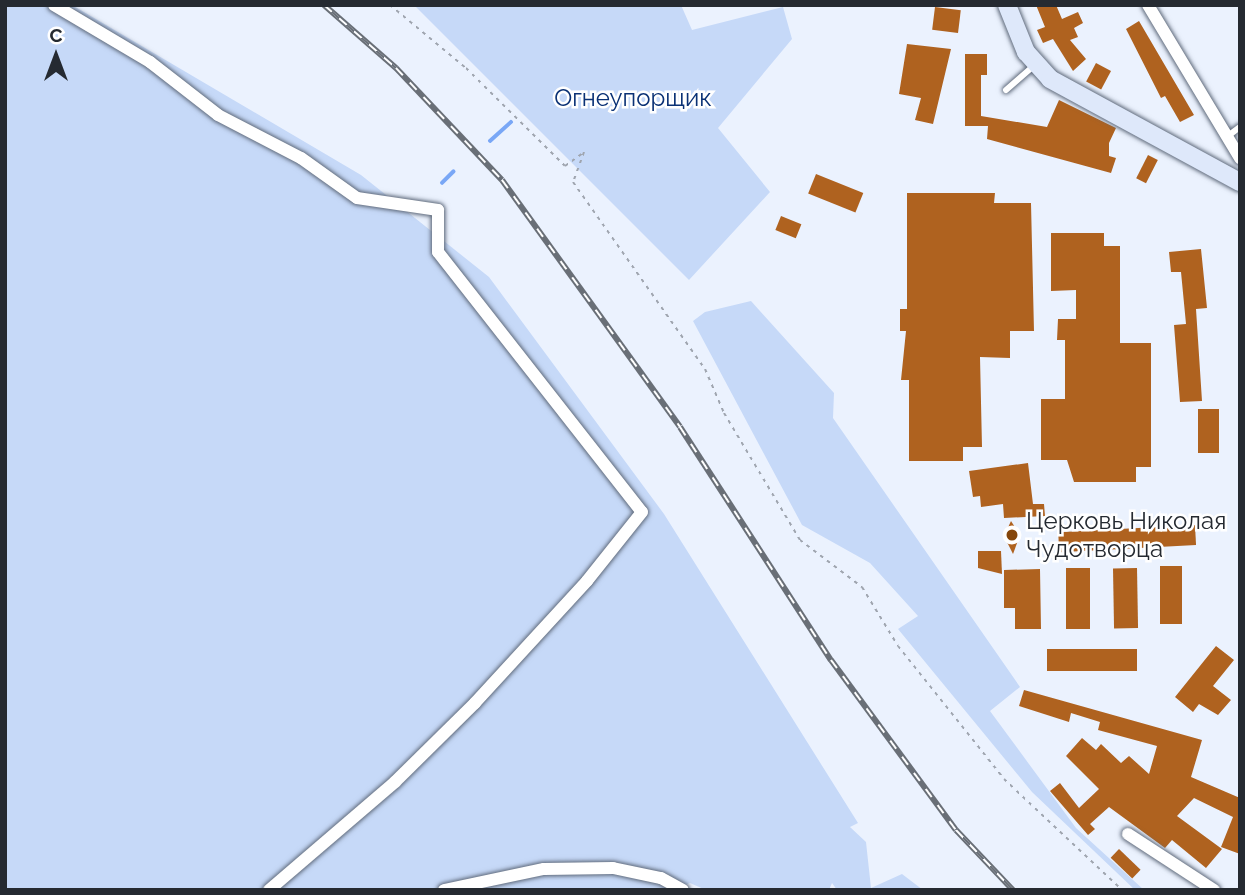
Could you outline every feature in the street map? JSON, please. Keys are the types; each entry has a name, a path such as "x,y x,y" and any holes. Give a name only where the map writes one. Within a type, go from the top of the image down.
{"street":[{"path":"54,5 150,62 218,115 301,158 357,198 438,210 438,252 642,512 587,581 475,703 395,782 270,890"},
{"path":"1007,5 1036,63 1050,79 1240,182"},
{"path":"1148,5 1240,158"},
{"path":"1128,834 1214,890"},
{"path":"444,890 544,869 613,868 661,878 683,890"}],"lane":[{"path":"1006,90 1036,63"},
{"path":"1228,136 1240,127"}],"path":[{"path":"390,5 466,68 565,166 584,152 573,182 705,369 724,413 800,540 862,587 898,646 1004,779 1122,890"}],"green space":[{"path":"5,5 72,5 361,175 489,277 664,514 858,823 850,827 866,842 871,888 902,874 923,890 837,890 832,883 829,890 706,890 690,883 674,890 5,890"},
{"name":"Огнеупорщик","path":"414,5 681,5 692,30 783,7 792,39 718,128 770,192 689,280"},
{"path":"751,301 834,393 833,418 1020,687 990,711 1076,828 1144,890 1135,890 1032,792 898,629 918,616 870,563 802,525 693,321 705,312"}],"building":[{"path":"1036,5 1056,5 1062,19 1078,12 1083,23 1074,28 1078,37 1070,40 1086,59 1073,71 1053,39 1043,43 1037,30 1045,27"},
{"path":"935,7 961,10 958,33 932,30"},
{"path":"1139,21 1194,115 1180,122 1165,96 1161,98 1126,29"},
{"path":"907,44 951,49 933,124 915,120 921,98 899,94"},
{"path":"965,54 987,54 987,75 981,75 981,116 1047,127 1059,100 1116,128 1109,143 1109,156 1116,158 1111,173 987,139 988,126 965,126"},
{"path":"1096,63 1111,71 1101,90 1086,82"},
{"path":"1148,155 1158,160 1146,183 1136,178"},
{"path":"816,174 863,193 855,213 808,193"},
{"path":"907,193 995,193 994,203 1031,203 1034,331 1010,331 1010,358 980,357 982,447 963,447 963,461 909,461 909,380 901,380 906,331 900,331 900,309 907,309"},
{"path":"781,216 801,224 796,238 775,230"},
{"path":"1051,233 1104,233 1104,246 1120,246 1120,343 1151,343 1151,467 1136,467 1136,482 1074,482 1067,460 1041,460 1041,399 1065,399 1065,340 1057,340 1058,319 1076,319 1076,290 1051,291"},
{"path":"1201,249 1207,308 1196,309 1202,401 1180,402 1174,325 1186,324 1181,272 1171,272 1169,252"},
{"path":"1198,409 1219,409 1219,453 1198,453"},
{"path":"1028,463 1033,504 1044,504 1045,516 1004,518 1003,504 981,507 980,496 973,497 969,471"},
{"path":"1011,521 1020,535 1013,554 1004,536"},
{"path":"1195,525 1196,545 1059,552 1058,532"},
{"path":"978,551 1001,551 1002,574 978,568"},
{"path":"1160,566 1182,566 1182,624 1160,624"},
{"path":"1066,568 1090,568 1090,629 1066,629"},
{"path":"1113,568 1137,568 1138,628 1114,628"},
{"path":"1040,569 1041,629 1015,629 1015,608 1004,608 1004,570"},
{"path":"1216,646 1234,660 1213,686 1231,700 1218,715 1199,704 1193,712 1175,697"},
{"path":"1047,649 1137,649 1137,671 1047,671"},
{"path":"1024,690 1202,740 1191,777 1240,798 1240,854 1221,847 1233,817 1194,798 1177,816 1222,849 1206,868 1172,840 1165,848 1109,807 1090,824 1095,829 1088,835 1050,791 1060,783 1079,808 1099,789 1066,756 1082,738 1096,750 1101,744 1121,763 1129,756 1149,774 1157,746 1098,730 1100,722 1071,713 1069,722 1019,706"},
{"path":"1119,849 1141,870 1132,878 1111,858"}],"waterway":[{"path":"490,141 511,122"},
{"path":"442,183 453,172"}],"railway":[{"path":"324,5 396,68 502,180 680,427 831,660 956,830 1013,890"}],"place":[{"name":"Церковь Николая Чудотворца","path":"1012,535"}]}
